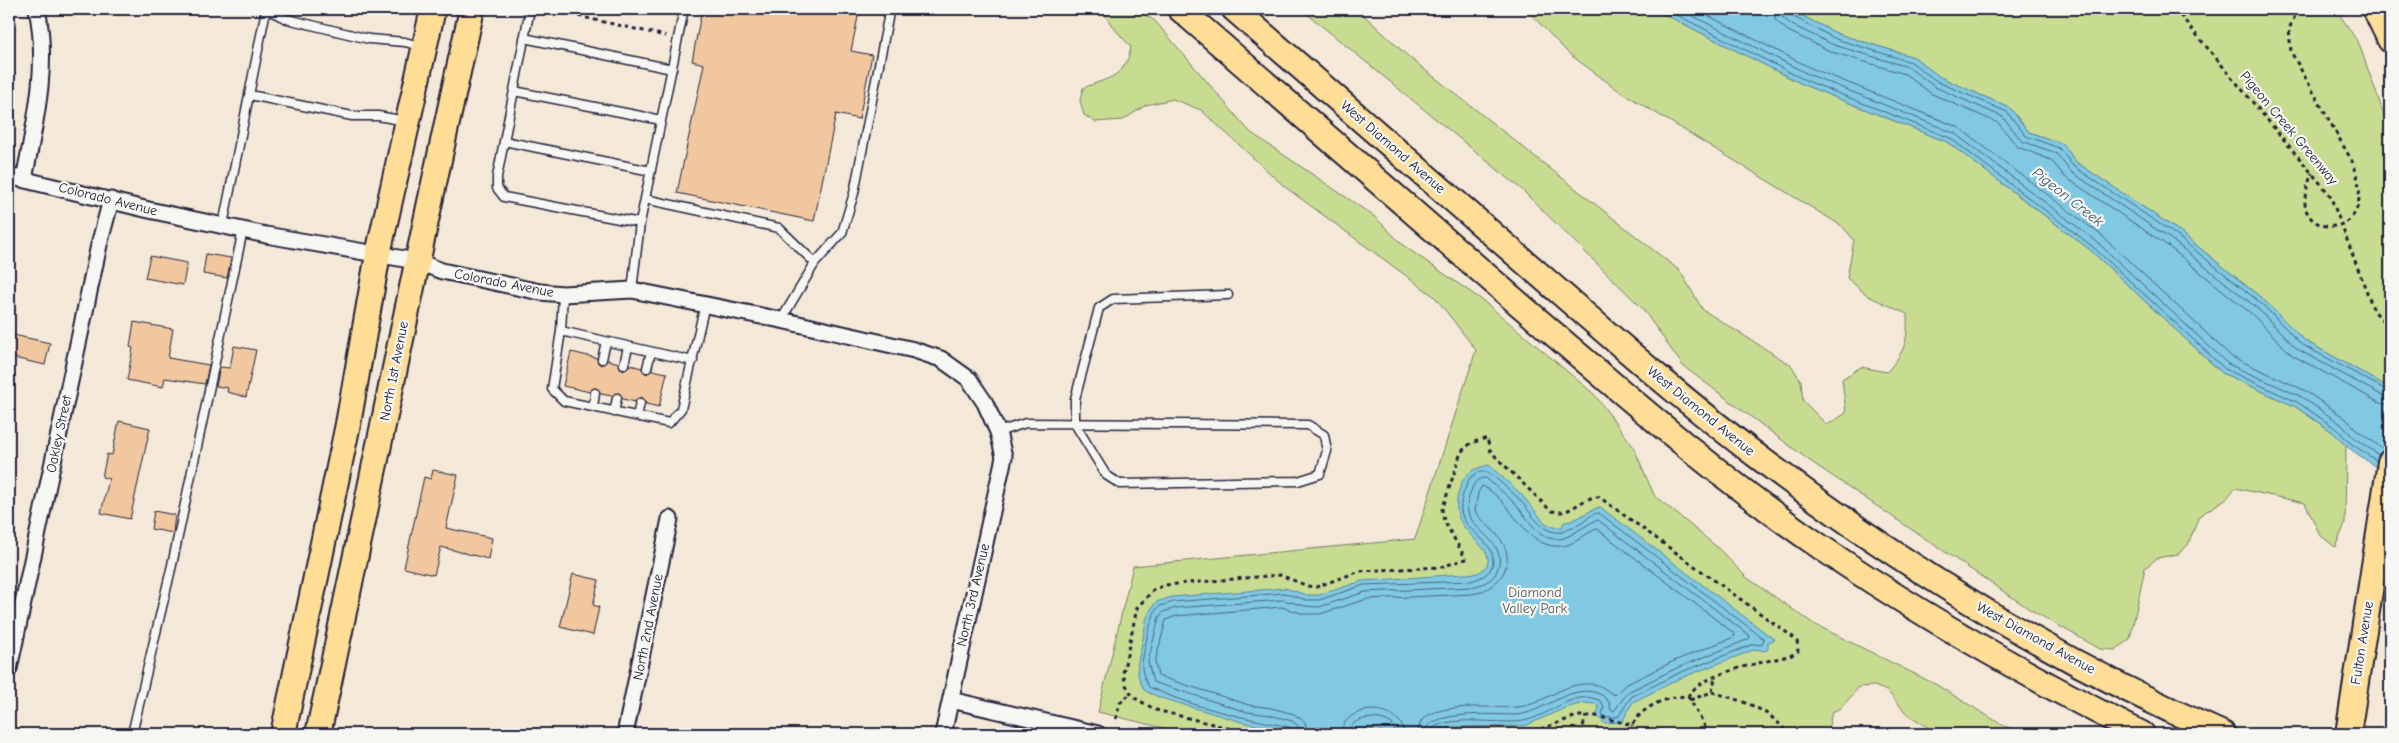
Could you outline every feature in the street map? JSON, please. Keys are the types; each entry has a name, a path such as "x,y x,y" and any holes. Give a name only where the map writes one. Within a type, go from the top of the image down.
{"main road":[{"path":"283,734 348,424 378,254 433,9"},
{"name":"North 1st Avenue","path":"318,734 364,525 416,261 472,9"},
{"path":"1180,9 1622,393 1731,481 1820,547 1945,627 2054,690 2142,734"},
{"name":"West Diamond Avenue","path":"1234,9 1660,380 1762,460 1923,572 2000,619 2105,677 2223,734"},
{"path":"2376,9 2390,40"},
{"name":"Fulton Avenue","path":"2348,734 2390,462"}],"street":[{"path":"24,179 41,78 42,50 37,9"},
{"name":"Colorado Avenue","path":"9,176 222,226 416,261 442,271 540,292 563,294 632,290 781,320 914,350 941,359 969,378 985,403 998,432 1004,457"},
{"name":"Oakley Street","path":"9,668 99,245 111,200"},
{"name":"North 3rd Avenue","path":"944,734 1004,457"},
{"name":"North 2nd Avenue","path":"625,734 670,519"},
{"path":"951,700 1098,734"}],"lane":[{"path":"222,226 266,9 287,19 369,39 405,42 424,47"},
{"path":"530,9 504,140 497,188 504,197 640,223"},
{"path":"632,290 640,223 684,9"},
{"path":"781,320 816,263 842,233 854,192 889,13 888,9"},
{"path":"524,38 672,69"},
{"path":"514,91 661,120"},
{"path":"250,95 352,116 378,116 408,122"},
{"path":"504,140 651,171"},
{"path":"645,199 779,228 816,263"},
{"path":"132,734 172,566 243,230"},
{"path":"563,294 561,331 552,390 564,402 669,423 682,409 705,304"},
{"path":"998,432 1026,423 1075,424 1308,425 1324,435 1327,450 1320,474 1298,481 1120,484 1106,475 1075,424 1075,399 1099,308 1113,299 1228,295"},
{"path":"561,331 693,361"},
{"path":"602,359 606,342"},
{"path":"624,364 628,346"},
{"path":"647,368 650,352"},
{"path":"593,407 596,393"},
{"path":"614,412 616,398"},
{"path":"637,416 640,403"}],"path":[{"path":"548,9 678,39"},
{"name":"Pigeon Creek Greenway","path":"2175,9 2330,195 2374,311 2390,327"},
{"path":"2298,9 2289,29 2291,52 2353,162 2360,182 2358,208 2353,217 2342,224 2325,226 2309,216 2304,204 2312,172"},
{"path":"1252,734 1156,710 1143,704 1131,693 1126,685 1123,673 1138,608 1153,590 1165,585 1280,574 1308,586 1316,587 1360,572 1441,567 1466,559 1444,521 1442,510 1461,452 1471,443 1487,438 1490,450 1496,457 1550,510 1561,513 1567,512 1591,496 1599,497 1797,640 1798,651 1792,655 1715,678 1694,687 1689,698"},
{"path":"1712,692 1715,678"},
{"path":"1630,734 1632,725 1643,710 1674,696 1689,698 1712,692 1758,708 1772,716 1788,734"},
{"path":"1116,719 1120,703 1131,693"},
{"path":"1689,698 1709,734"},
{"path":"1527,734 1577,716 1596,716 1632,725"},
{"path":"1580,734 1586,716"}],"green space":[{"name":"Diamond Valley Park","path":"1102,9 1136,9 1155,21 1250,132 1375,217 1404,246 1482,300 1594,394 1633,446 1654,495 1718,548 1746,577 1814,624 1935,684 2004,726 2028,734 1938,734 1906,713 1887,691 1874,686 1859,687 1841,708 1832,712 1827,734 1188,734 1098,712 1133,566 1415,539 1476,350 1435,297 1285,187 1201,110 1173,99 1146,105 1123,120 1095,122 1084,115 1080,101 1083,88 1115,75 1120,71 1125,65 1131,47 1112,26"},
{"path":"1301,9 1357,9 1410,58 1680,271 1703,310 1791,365 1801,381 1803,401 1827,425 1846,413 1842,379 1861,367 1887,372 1902,352 1906,339 1907,314 1868,296 1847,278 1854,240 1842,226 1618,90 1568,53 1526,9 1654,9 1804,85 1947,142 2089,249 2222,373 2294,406 2334,433 2346,446 2345,524 2335,547 2320,535 2305,503 2235,488 2227,498 2199,516 2188,545 2178,554 2157,558 2145,568 2130,639 2115,650 2100,649 2031,610 1810,461 1683,366 1642,308 1520,188"},
{"path":"1789,9 2336,9 2359,44 2388,126 2390,142 2390,388 2304,340 2265,301 2179,231 2076,162 2063,144 2029,132 2010,108 1940,77 1914,57 1838,34"}],"water":[{"name":"Pigeon Creek","path":"1654,9 1789,9 1838,34 1914,57 1940,77 2010,108 2029,132 2063,144 2076,162 2179,231 2265,301 2304,340 2390,388 2390,477 2346,446 2334,433 2294,406 2222,373 2089,249 1947,142 1804,85"},
{"name":"Diamond Valley Park","path":"1489,465 1522,495 1545,523 1554,527 1562,527 1564,522 1574,520 1600,507 1775,640 1768,642 1768,649 1765,651 1756,649 1681,678 1633,702 1622,722 1604,723 1596,715 1599,708 1596,704 1584,703 1565,708 1525,726 1455,727 1440,730 1433,734 1388,734 1376,729 1348,734 1305,734 1245,723 1161,698 1145,691 1139,677 1138,665 1149,612 1156,602 1172,597 1285,588 1307,595 1319,595 1362,581 1478,573 1487,565 1488,556 1463,526 1457,513 1457,497 1467,474 1475,469"}],"building":[{"path":"702,9 844,9 859,12 851,51 872,55 859,119 836,114 814,221 677,193 704,64 692,61"},
{"path":"206,254 231,258 227,278 203,274"},
{"path":"150,256 187,263 183,285 145,278"},
{"path":"134,322 173,329 168,358 209,365 205,384 165,378 163,387 127,380 133,348 130,347"},
{"path":"9,334 50,343 45,365 9,357"},
{"path":"234,346 256,350 246,397 227,392 228,388 216,386 220,367 230,368"},
{"path":"571,352 597,358 598,363 601,365 608,360 619,363 620,368 623,370 630,365 642,368 646,374 652,370 667,373 659,407 646,404 641,397 635,402 623,399 619,393 612,396 601,394 596,388 590,392 563,386"},
{"path":"119,421 150,428 130,519 101,513 109,479 102,477 107,454 112,455"},
{"path":"433,470 458,475 446,528 492,538 488,559 441,547 434,575 404,568 424,477 431,479"},
{"path":"154,511 175,515 173,533 151,529"},
{"path":"573,574 599,580 593,605 599,607 593,635 560,627"}]}
